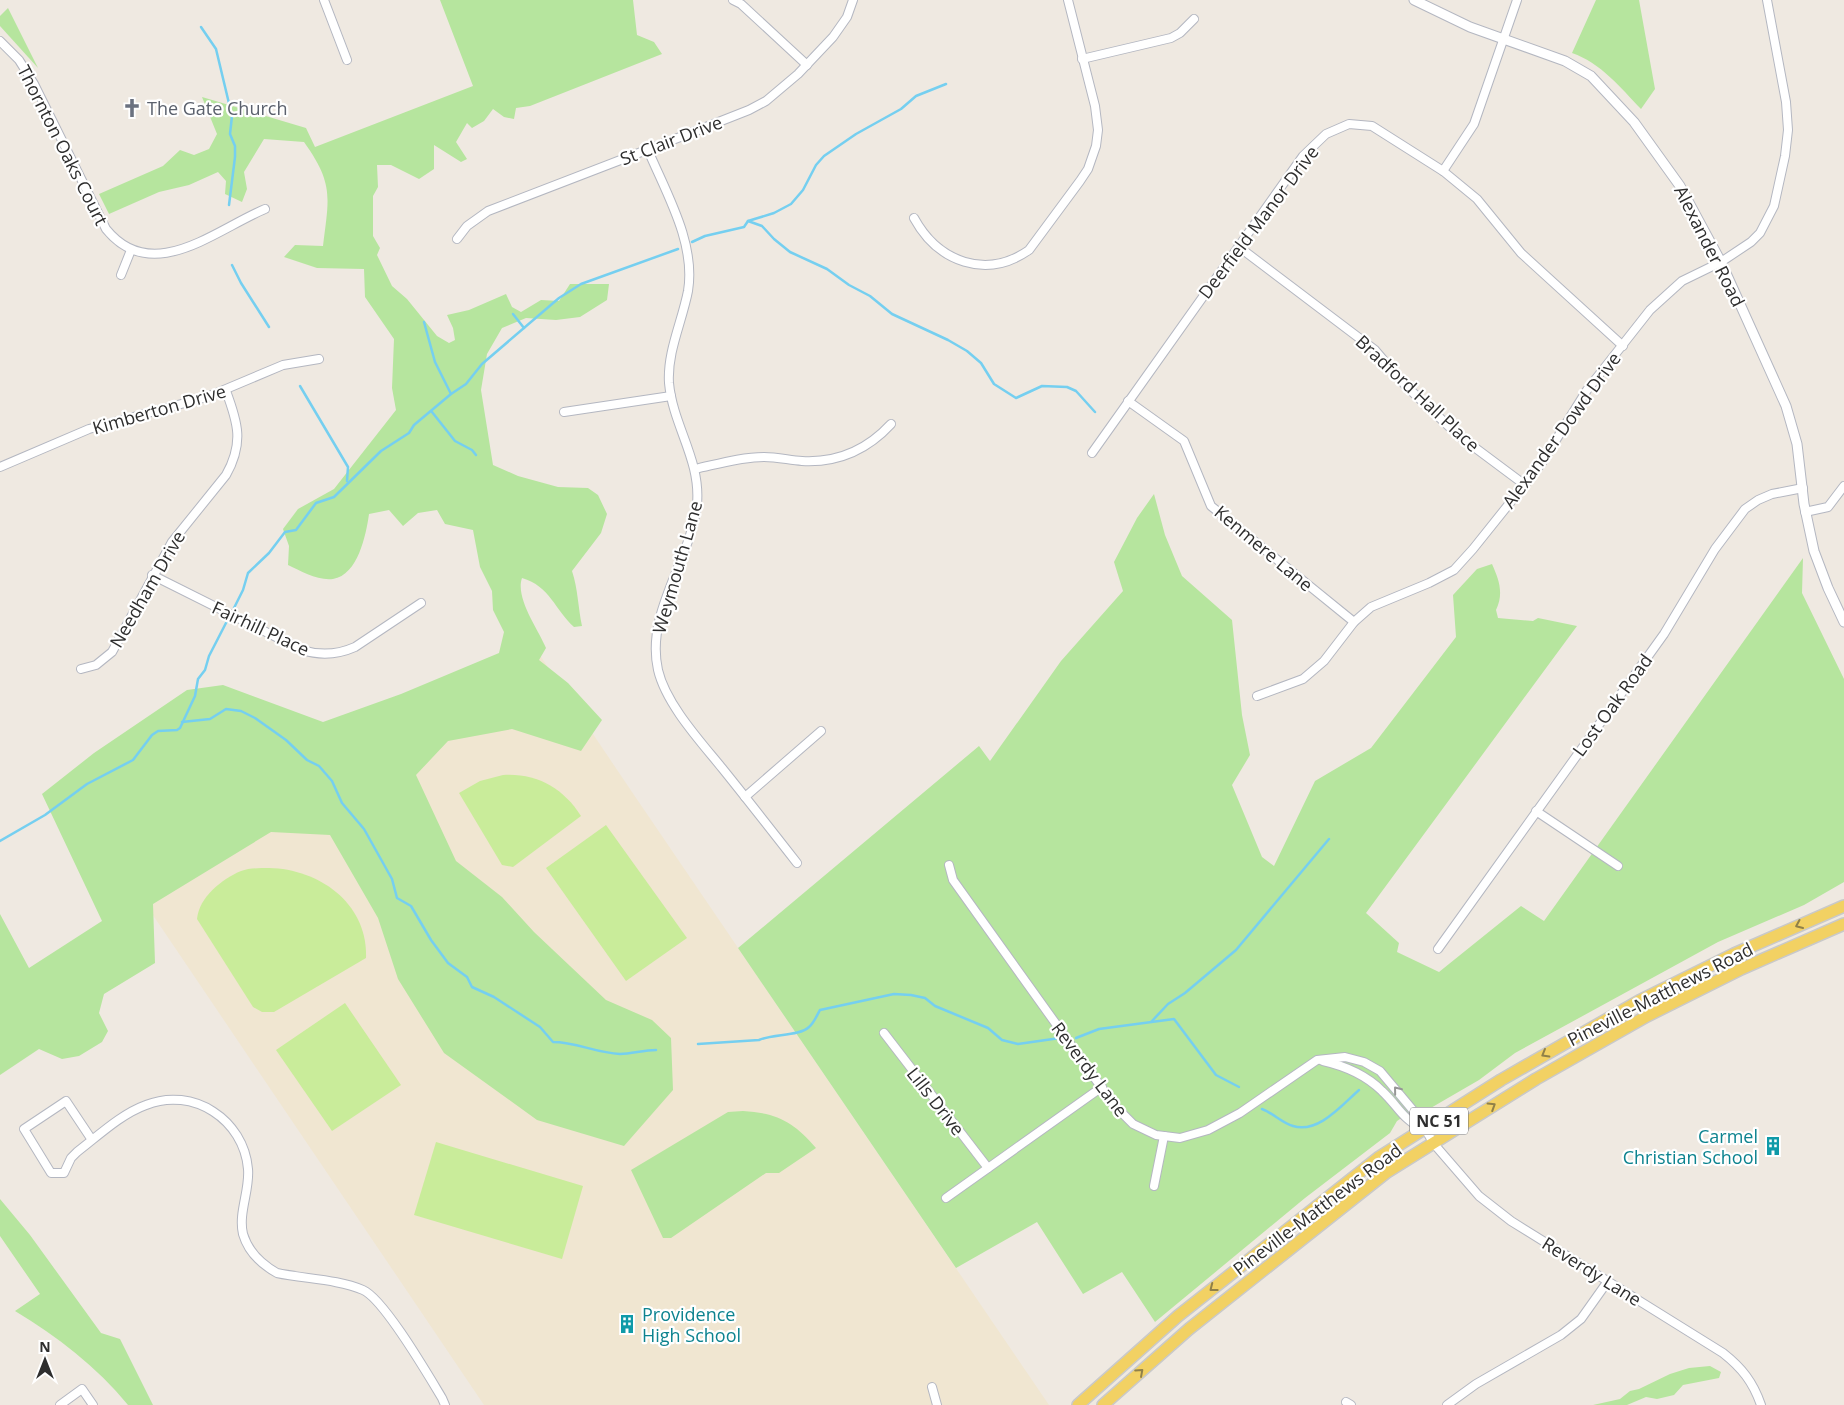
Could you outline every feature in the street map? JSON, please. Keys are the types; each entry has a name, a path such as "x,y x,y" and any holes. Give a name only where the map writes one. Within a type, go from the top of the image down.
{"main road":[{"name":"Pineville-Matthews Road","path":"1078,1405 1178,1316 1378,1158 1501,1080 1639,1001 1734,954 1844,906"},
{"name":"Pineville-Matthews Road","path":"1103,1405 1189,1329 1387,1172 1536,1079 1647,1016 1741,969 1844,924"}],"street":[{"path":"324,0 346,60"},
{"path":"733,0 741,4 807,65"},
{"name":"St Clair Drive","path":"457,239 467,226 488,211 749,110 782,89 807,65 842,24 853,0"},
{"path":"914,218 930,240 947,253 969,264 988,266 1001,264 1029,250 1080,181 1094,154 1098,120 1068,0"},
{"name":"Alexander Road","path":"1414,0 1503,40 1564,61 1599,82 1634,122 1680,186 1721,262 1786,406 1797,444 1806,512 1819,567 1844,622"},
{"path":"1443,171 1474,124 1517,0"},
{"name":"Alexander Dowd Drive","path":"1257,696 1303,678 1324,661 1354,622 1371,607 1429,583 1454,570 1474,549 1541,464 1587,390 1650,310 1682,281 1721,262 1751,242 1767,224 1774,206 1785,156 1788,116 1767,0"},
{"path":"1082,59 1171,38 1180,33 1194,19"},
{"name":"Thornton Oaks Court","path":"0,41 19,60 34,84 106,229 113,238 131,250 151,254 172,253 265,209"},
{"name":"Deerfield Manor Drive","path":"1092,453 1303,156 1326,134 1349,124 1372,126 1443,171 1478,199 1521,253 1623,346"},
{"name":"Weymouth Lane","path":"648,150 680,228 688,254 688,289 670,363 671,396 676,417 695,469 698,490 695,515 659,622 656,653 664,685 693,732 797,863"},
{"name":"Bradford Hall Place","path":"1239,247 1375,350 1405,384 1458,435 1525,485"},
{"path":"121,275 131,250"},
{"name":"Kimberton Drive","path":"0,467 89,429 226,391 283,365 319,358"},
{"name":"Needham Drive","path":"81,669 96,665 112,652 152,575 176,536 233,463 238,435 236,421 226,391"},
{"path":"564,412 671,396"},
{"name":"Kenmere Lane","path":"1128,401 1184,440 1211,506 1354,622"},
{"path":"695,469 756,458 802,461 832,459 865,448 891,424"},
{"path":"1806,512 1828,507 1844,486"},
{"name":"Lost Oak Road","path":"1438,948 1664,634 1715,549 1745,509 1758,500 1772,494 1803,488"},
{"name":"Fairhill Place","path":"152,575 302,650 323,654 344,652 355,647 422,603"},
{"path":"744,796 821,731"},
{"path":"1536,811 1618,866"},
{"name":"Reverdy Lane","path":"949,865 953,880 1114,1105 1133,1124 1156,1135 1180,1138 1208,1130 1240,1113 1317,1060 1345,1057 1364,1062 1380,1071 1417,1115 1424,1130 1434,1144 1479,1196 1511,1221 1724,1353 1747,1375 1756,1389 1761,1405"},
{"name":"Lills Drive","path":"884,1033 988,1168"},
{"name":"Reverdy Lane","path":"1317,1060 1342,1065 1365,1078 1382,1091 1410,1122 1424,1130"},
{"path":"946,1198 1102,1087"},
{"path":"92,1140 66,1101 24,1129 51,1173 64,1173 71,1158 92,1140 136,1110 156,1101 189,1101 203,1105 218,1114 236,1134 245,1156 248,1179 242,1224 246,1241 251,1251 267,1268 277,1272 351,1286 370,1294 405,1341 442,1398 444,1405"},
{"path":"1154,1186 1164,1136"},
{"path":"1447,1405 1476,1384 1561,1335 1581,1319 1608,1281"},
{"path":"932,1387 938,1405"},
{"path":"60,1405 82,1390 93,1405"}],"shaded area":[{"path":"527,636 1049,1405 484,1405 140,896"}],"green space":[{"path":"440,0 633,0 637,35 654,42 662,54 530,106 516,108 514,119 504,117 493,109 484,121 472,128 467,123 456,142 467,159 461,162 434,145 434,169 419,179 391,165 377,165 378,187 373,196 373,236 380,248 377,255 392,286 407,299 437,336 449,343 455,340 453,328 447,315 469,310 506,294 512,307 521,312 541,300 559,301 570,284 609,284 607,300 580,317 556,320 526,318 502,328 487,354 481,390 493,465 518,476 558,487 588,488 598,495 607,514 601,533 572,571 582,626 574,627 539,587 522,578 521,586 524,604 546,648 539,660 568,683 602,720 581,751 512,729 448,741 416,775 456,861 502,897 534,932 606,1000 652,1020 671,1038 673,1090 624,1146 537,1120 444,1053 398,979 378,918 330,835 271,832 153,904 155,963 104,994 99,1013 108,1031 102,1042 79,1056 62,1059 39,1049 0,1075 0,914 29,968 102,921 42,794 94,753 187,690 223,685 323,722 401,694 499,653 504,632 493,610 492,591 480,567 473,530 445,524 437,510 418,513 403,526 389,510 369,514 366,532 359,553 355,562 342,576 333,579 321,578 288,565 289,546 283,529 298,509 334,489 396,410 392,388 394,339 365,297 364,269 317,268 284,257 295,245 323,246 328,203 325,180 304,142 264,139 244,172 247,189 242,202 225,194 226,181 218,172 189,185 159,192 109,214 99,194 163,166 180,150 194,155 209,149 217,134 202,97 306,128 315,147 473,86"},
{"path":"1596,0 1639,0 1655,89 1641,109 1601,70 1582,57 1572,53"},
{"path":"8,8 38,68 0,26 0,16"},
{"path":"1154,494 1165,535 1182,576 1232,620 1242,715 1250,755 1232,785 1262,857 1274,866 1315,781 1371,748 1456,637 1453,595 1477,569 1492,564 1500,587 1500,598 1496,610 1498,618 1533,621 1538,618 1577,626 1366,913 1399,943 1397,952 1439,972 1521,906 1544,921 1803,558 1802,593 1844,679 1844,882 1804,905 1718,942 1515,1053 1479,1080 1429,1109 1418,1107 1397,1121 1390,1133 1305,1198 1155,1322 1122,1272 1083,1294 1037,1222 956,1268 738,948 979,746 990,761 1061,661 1123,591 1114,562 1137,518"},
{"path":"503,775 527,777 548,784 566,798 581,816 513,867 502,865 459,793 480,781"},
{"path":"606,825 687,938 626,981 546,868"},
{"path":"269,868 288,870 306,875 323,883 337,893 350,906 359,921 364,939 366,958 274,1012 262,1012 253,1007 197,919 202,903 207,896 226,879 244,870"},
{"path":"345,1003 401,1085 332,1131 276,1050"},
{"path":"743,1111 766,1114 784,1120 808,1139 816,1148 779,1173 766,1173 671,1238 663,1238 631,1170 728,1112"},
{"path":"436,1142 583,1186 562,1259 414,1215"},
{"path":"0,1199 30,1235 101,1333 120,1339 153,1405 128,1405 76,1353 15,1311 40,1294 0,1236"},
{"path":"1710,1366 1721,1372 1719,1378 1683,1385 1674,1395 1657,1399 1646,1397 1627,1405 1593,1405 1620,1399 1630,1391 1639,1389 1670,1374 1689,1368"}],"waterway":[{"path":"201,27 216,49 232,116 230,134 235,146 235,157 229,205"},
{"path":"692,242 705,236 744,227 748,221 774,213 791,204 803,190 816,165 824,156 856,134 901,109 916,96 946,84"},
{"path":"748,221 762,226 790,252 827,269 849,285 870,296 892,314 967,351 981,363 994,384 1016,398 1042,386 1067,387 1076,391 1095,412"},
{"path":"234,608 243,590 248,573 269,553 285,532 296,530 316,503 334,497 381,451 409,433 414,425 466,384 482,364 559,298 581,284 678,249"},
{"path":"232,265 269,327"},
{"path":"513,314 524,328"},
{"path":"424,322 435,362 451,394"},
{"path":"300,386 348,467 347,481"},
{"path":"432,412 455,441 472,450 476,455"},
{"path":"0,841 45,815 87,784 133,760 152,735 158,731 177,730 180,728 195,696 198,679 205,670 209,656 227,621"},
{"path":"182,722 210,719 226,709 241,711 255,718 286,740 307,760 319,766 332,781 342,803 364,829 392,879 397,898 411,906 431,940 448,963 467,977 472,987 494,997 540,1027 553,1042 620,1054 656,1050"},
{"path":"1152,1021 1168,1004 1185,993 1236,950 1329,839"},
{"path":"698,1044 759,1040 799,1032 811,1025 820,1010 894,994 925,998 935,1006 988,1028 1002,1040 1018,1044 1060,1038"},
{"path":"1076,1038 1099,1029 1174,1019 1216,1075 1239,1087"},
{"path":"1262,1109 1293,1126 1311,1126 1329,1117 1359,1090"}],"place":[{"name":"The Gate Church","path":"132,108"},
{"name":"Carmel Christian School","path":"1773,1146"},
{"name":"Providence High School","path":"627,1324"}]}
